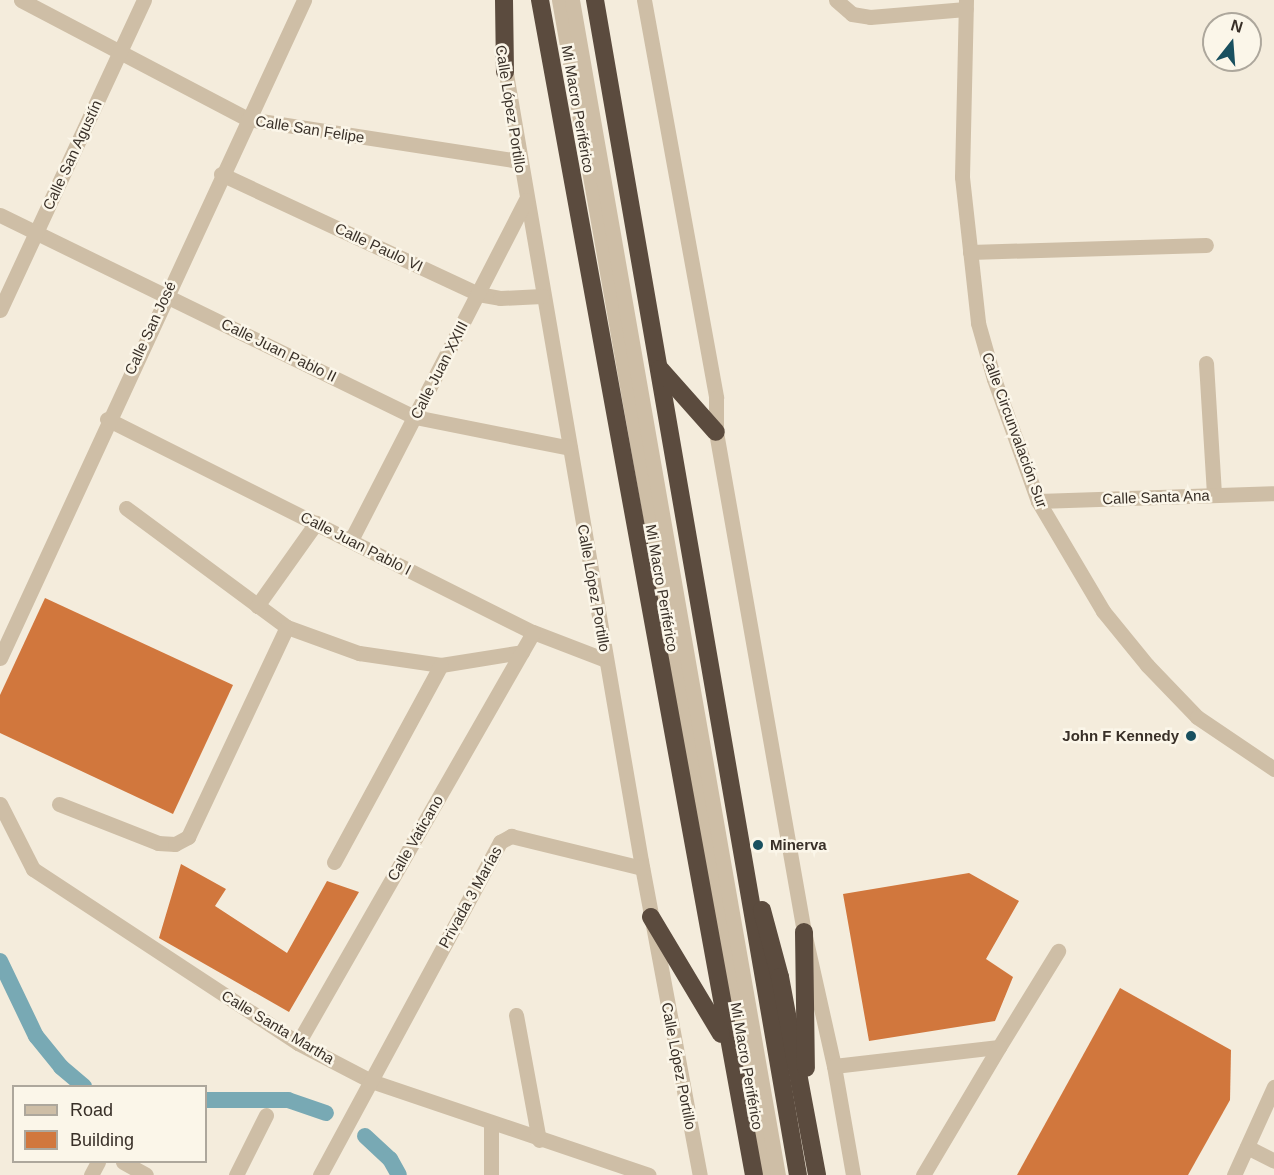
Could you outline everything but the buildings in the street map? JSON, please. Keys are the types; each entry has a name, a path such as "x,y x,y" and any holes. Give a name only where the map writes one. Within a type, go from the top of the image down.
{"highway":[{"path":"504,0 505,72"},
{"path":"540,0 698,860 726,1042 754,1175"},
{"path":"595,0 798,1175"},
{"path":"660,369 716,432"},
{"path":"747,881 770,937 817,1175"},
{"path":"651,917 726,1042"},
{"path":"804,932 804,1037 810,1135"}],"street":[{"name":"Calle San Felipe","path":"21,0 121,50 248,119 518,161"},
{"name":"Calle San Agustín","path":"0,310 144,0"},
{"name":"Calle San José","path":"0,658 107,419 304,0"},
{"name":"Calle López Portillo","path":"495,0 518,161 642,868 700,1175"},
{"name":"Mi Macro Periférico","path":"559,0 766,1175"},
{"name":"Mi Macro Periférico","path":"572,0 778,1175"},
{"path":"644,0 716,399 716,432 804,932 834,1066 853,1175"},
{"path":"836,0 852,14 870,17 966,4"},
{"name":"Calle Circunvalación Sur","path":"966,4 962,177 978,323 1038,501 1103,611 1147,665 1197,717 1274,769"},
{"name":"Calle Paulo VI","path":"221,174 478,294 542,296"},
{"name":"Calle Juan XXIII","path":"351,540 526,200"},
{"name":"Calle Juan Pablo II","path":"0,215 415,417 570,448"},
{"path":"970,252 1206,245"},
{"path":"1206,363 1214,495"},
{"name":"Calle Juan Pablo I","path":"107,419 533,632 606,660"},
{"name":"Calle Santa Ana","path":"1038,501 1274,493"},
{"path":"126,508 287,627 359,653 441,665 522,652"},
{"path":"257,606 316,523"},
{"path":"59,804 158,843 175,844 188,837 287,627"},
{"name":"Calle Vaticano","path":"298,1043 533,632"},
{"path":"334,862 441,665"},
{"name":"Calle Santa Martha","path":"0,804 33,869 298,1043 371,1081 539,1140 649,1175"},
{"name":"Privada 3 Marías","path":"371,1081 504,838 642,868"},
{"path":"923,1175 1058,951"},
{"path":"516,1015 539,1140"},
{"path":"834,1066 999,1047"},
{"path":"320,1175 371,1081"},
{"path":"1234,1175 1274,1087"},
{"path":"236,1175 266,1115"},
{"path":"491,1123 491,1175"},
{"path":"1247,1148 1274,1161"},
{"path":"126,1163 146,1175"}],"waterway":[{"path":"0,961 36,1036 61,1067 83,1085"},
{"path":"207,1100 288,1100 326,1113"},
{"path":"365,1136 390,1159 399,1175"}],"place":[{"name":"John F Kennedy","path":"1191,736"},
{"name":"Minerva","path":"758,845"}]}
